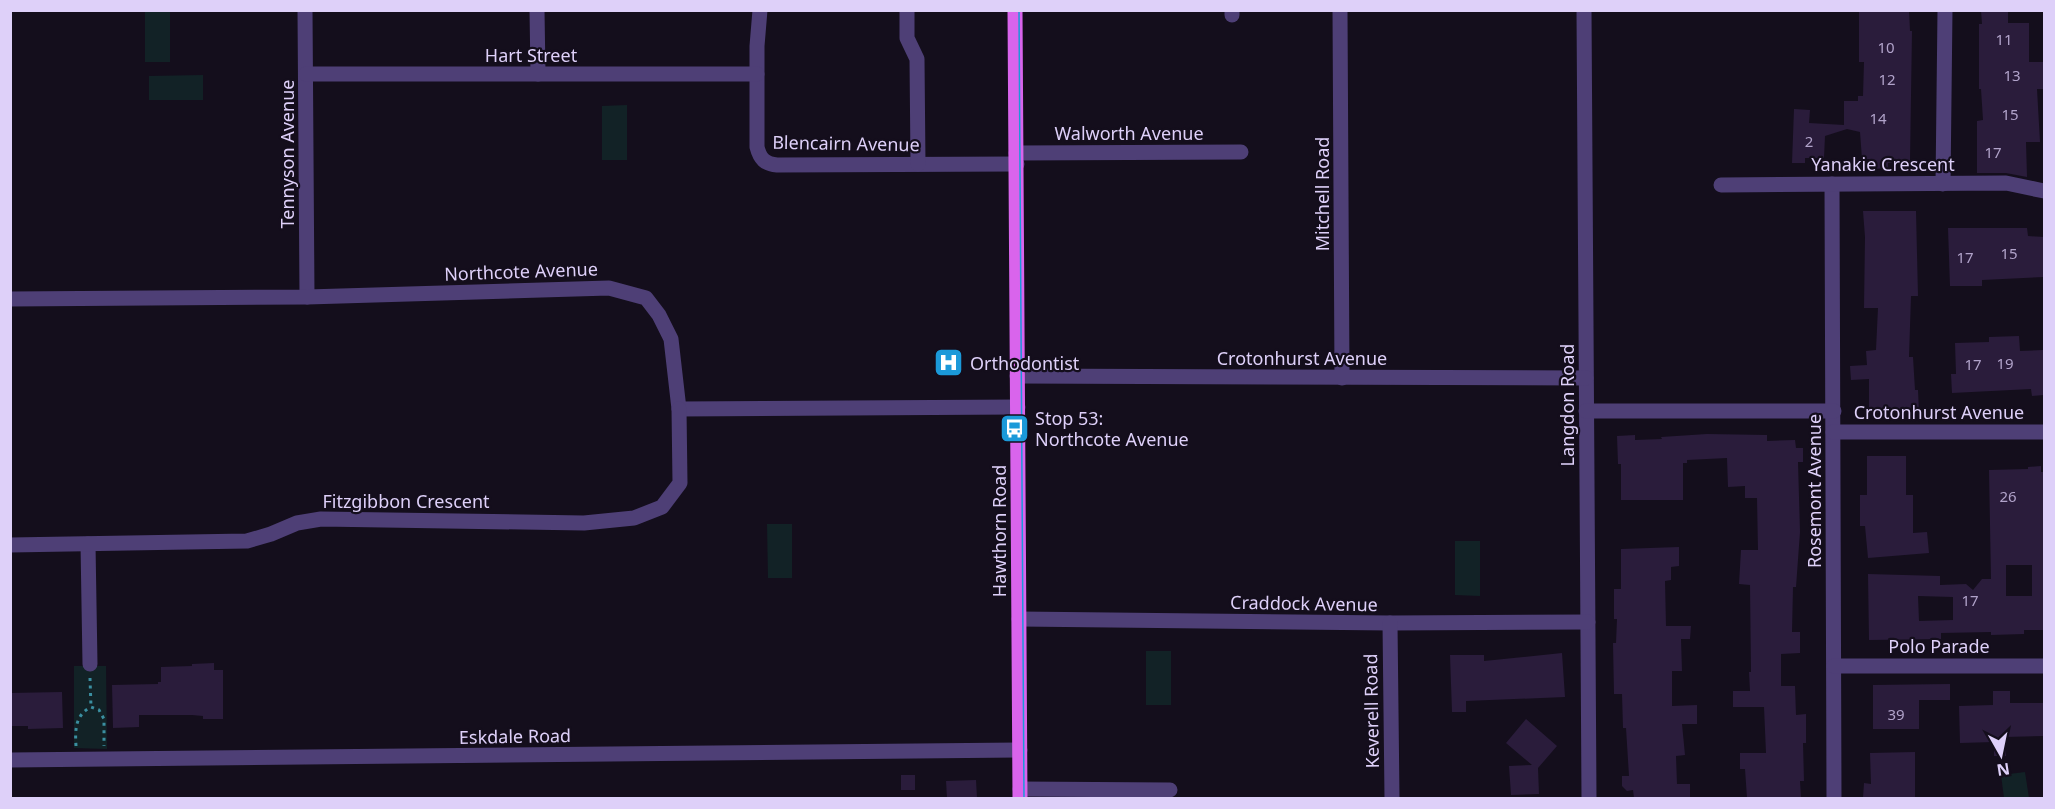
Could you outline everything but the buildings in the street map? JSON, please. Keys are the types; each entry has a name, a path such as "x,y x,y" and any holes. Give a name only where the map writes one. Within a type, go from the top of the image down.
{"main road":[{"name":"Hawthorn Road","path":"1016,10 1020,794"}],"street":[{"name":"Tennyson Avenue","path":"305,10 307,297"},
{"path":"537,10 538,74"},
{"path":"757,74 757,32 760,10"},
{"path":"907,10 907,38 916,59 918,164"},
{"name":"Mitchell Road","path":"1340,10 1342,378"},
{"name":"Langdon Road","path":"1584,10 1589,798"},
{"path":"1943,184 1945,10"},
{"name":"Hart Street","path":"306,74 757,74"},
{"name":"Blencairn Avenue","path":"757,74 757,147 761,159 766,162 777,165 918,164 1016,158"},
{"name":"Walworth Avenue","path":"1016,158 1241,152"},
{"name":"Yanakie Crescent","path":"1721,185 2006,183 2044,191"},
{"name":"Rosemont Avenue","path":"1832,184 1834,798"},
{"name":"Northcote Avenue","path":"10,299 307,297 609,288 646,298 659,315 671,339 679,409"},
{"name":"Crotonhurst Avenue","path":"1017,376 1586,378"},
{"path":"679,409 1018,407"},
{"name":"Fitzgibbon Crescent","path":"10,545 247,541 297,523 321,519 584,523 634,518 662,507 680,483 679,409"},
{"name":"Crotonhurst Avenue","path":"1586,411 1834,411"},
{"name":"Crotonhurst Avenue","path":"1833,432 2044,432"},
{"path":"88,544 90,664"},
{"name":"Craddock Avenue","path":"1019,619 1390,623 1588,622"},
{"name":"Keverell Road","path":"1390,623 1392,798"},
{"name":"Polo Parade","path":"1834,666 2044,666"},
{"name":"Eskdale Road","path":"10,760 1020,750"},
{"path":"1020,794 1170,790"}],"path":[{"path":"90,664 91,706"},
{"path":"91,706 99,710 104,719 104,760"},
{"path":"76,760 76,725 79,716 91,706"}],"shaded area":[{"path":"145,11 170,11 170,62 145,62"},
{"path":"203,75 203,100 149,100 149,76"},
{"path":"627,105 627,160 602,160 602,106"},
{"path":"767,524 792,524 792,578 768,578"},
{"path":"1455,541 1480,541 1480,596 1455,595"},
{"path":"1146,651 1171,651 1171,705 1146,705"},
{"path":"74,666 106,666 107,749 74,748"},
{"path":"2025,772 2029,798 2004,798 2001,775"}],"tram line":[{"path":"1019,10 1024,798"}],"place":[{"name":"Orthodontist","path":"949,363"},
{"name":"Stop 53: Northcote Avenue","path":"1014,428"}]}
